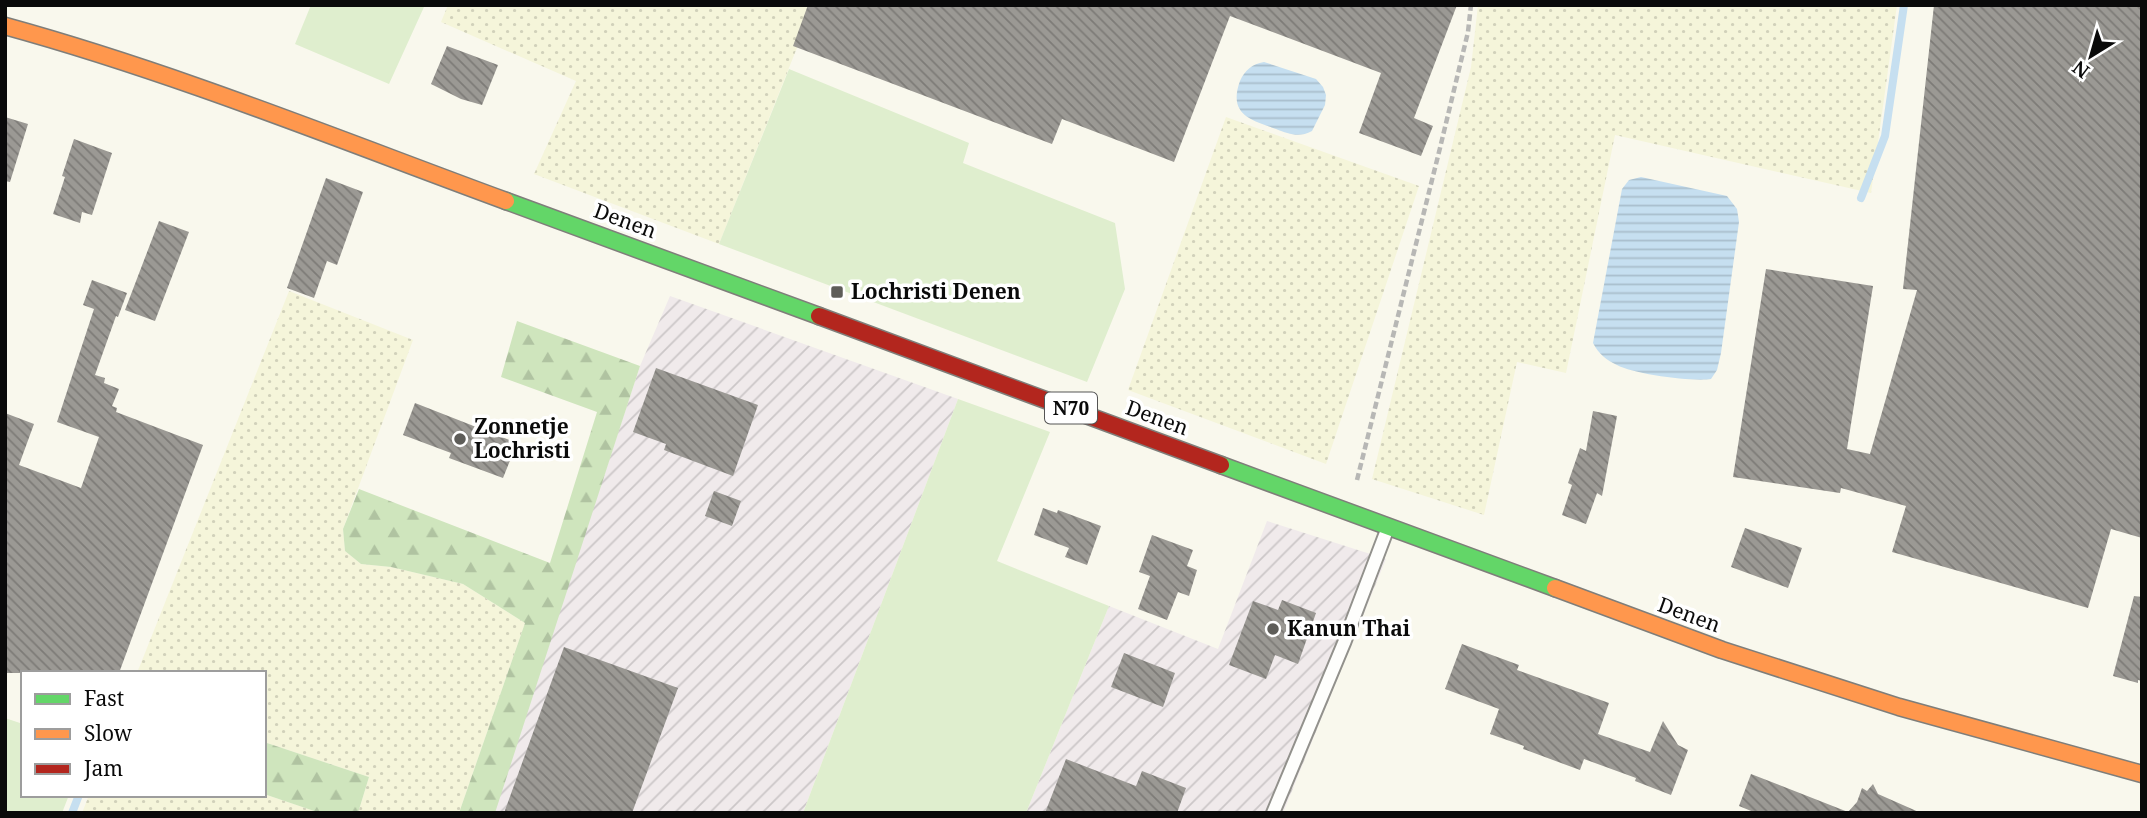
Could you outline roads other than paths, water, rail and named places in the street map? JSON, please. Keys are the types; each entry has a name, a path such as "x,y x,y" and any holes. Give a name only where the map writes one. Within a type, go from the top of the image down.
{"main road":[{"name":"Denen","path":"5,26 81,47 217,94 1722,650 1899,707 2142,774"}],"lane":[{"path":"1273,813 1389,527"}],"water":[{"path":"1264,62 1316,79 1323,87 1325,105 1312,131 1298,135 1285,132 1250,119 1239,108 1237,92 1242,77 1252,66"},
{"path":"1641,177 1727,196 1737,209 1739,222 1721,353 1717,370 1711,379 1663,376 1625,368 1606,359 1593,343 1622,189 1629,180"}],"waterway":[{"path":"1861,198 1885,136 1904,5"},
{"path":"72,813 78,797"}],"place":[{"name":"Lochristi Denen","path":"837,292"},
{"name":"Zonnetje Lochristi","path":"460,439"},
{"name":"Kanun Thai","path":"1273,629"}]}
